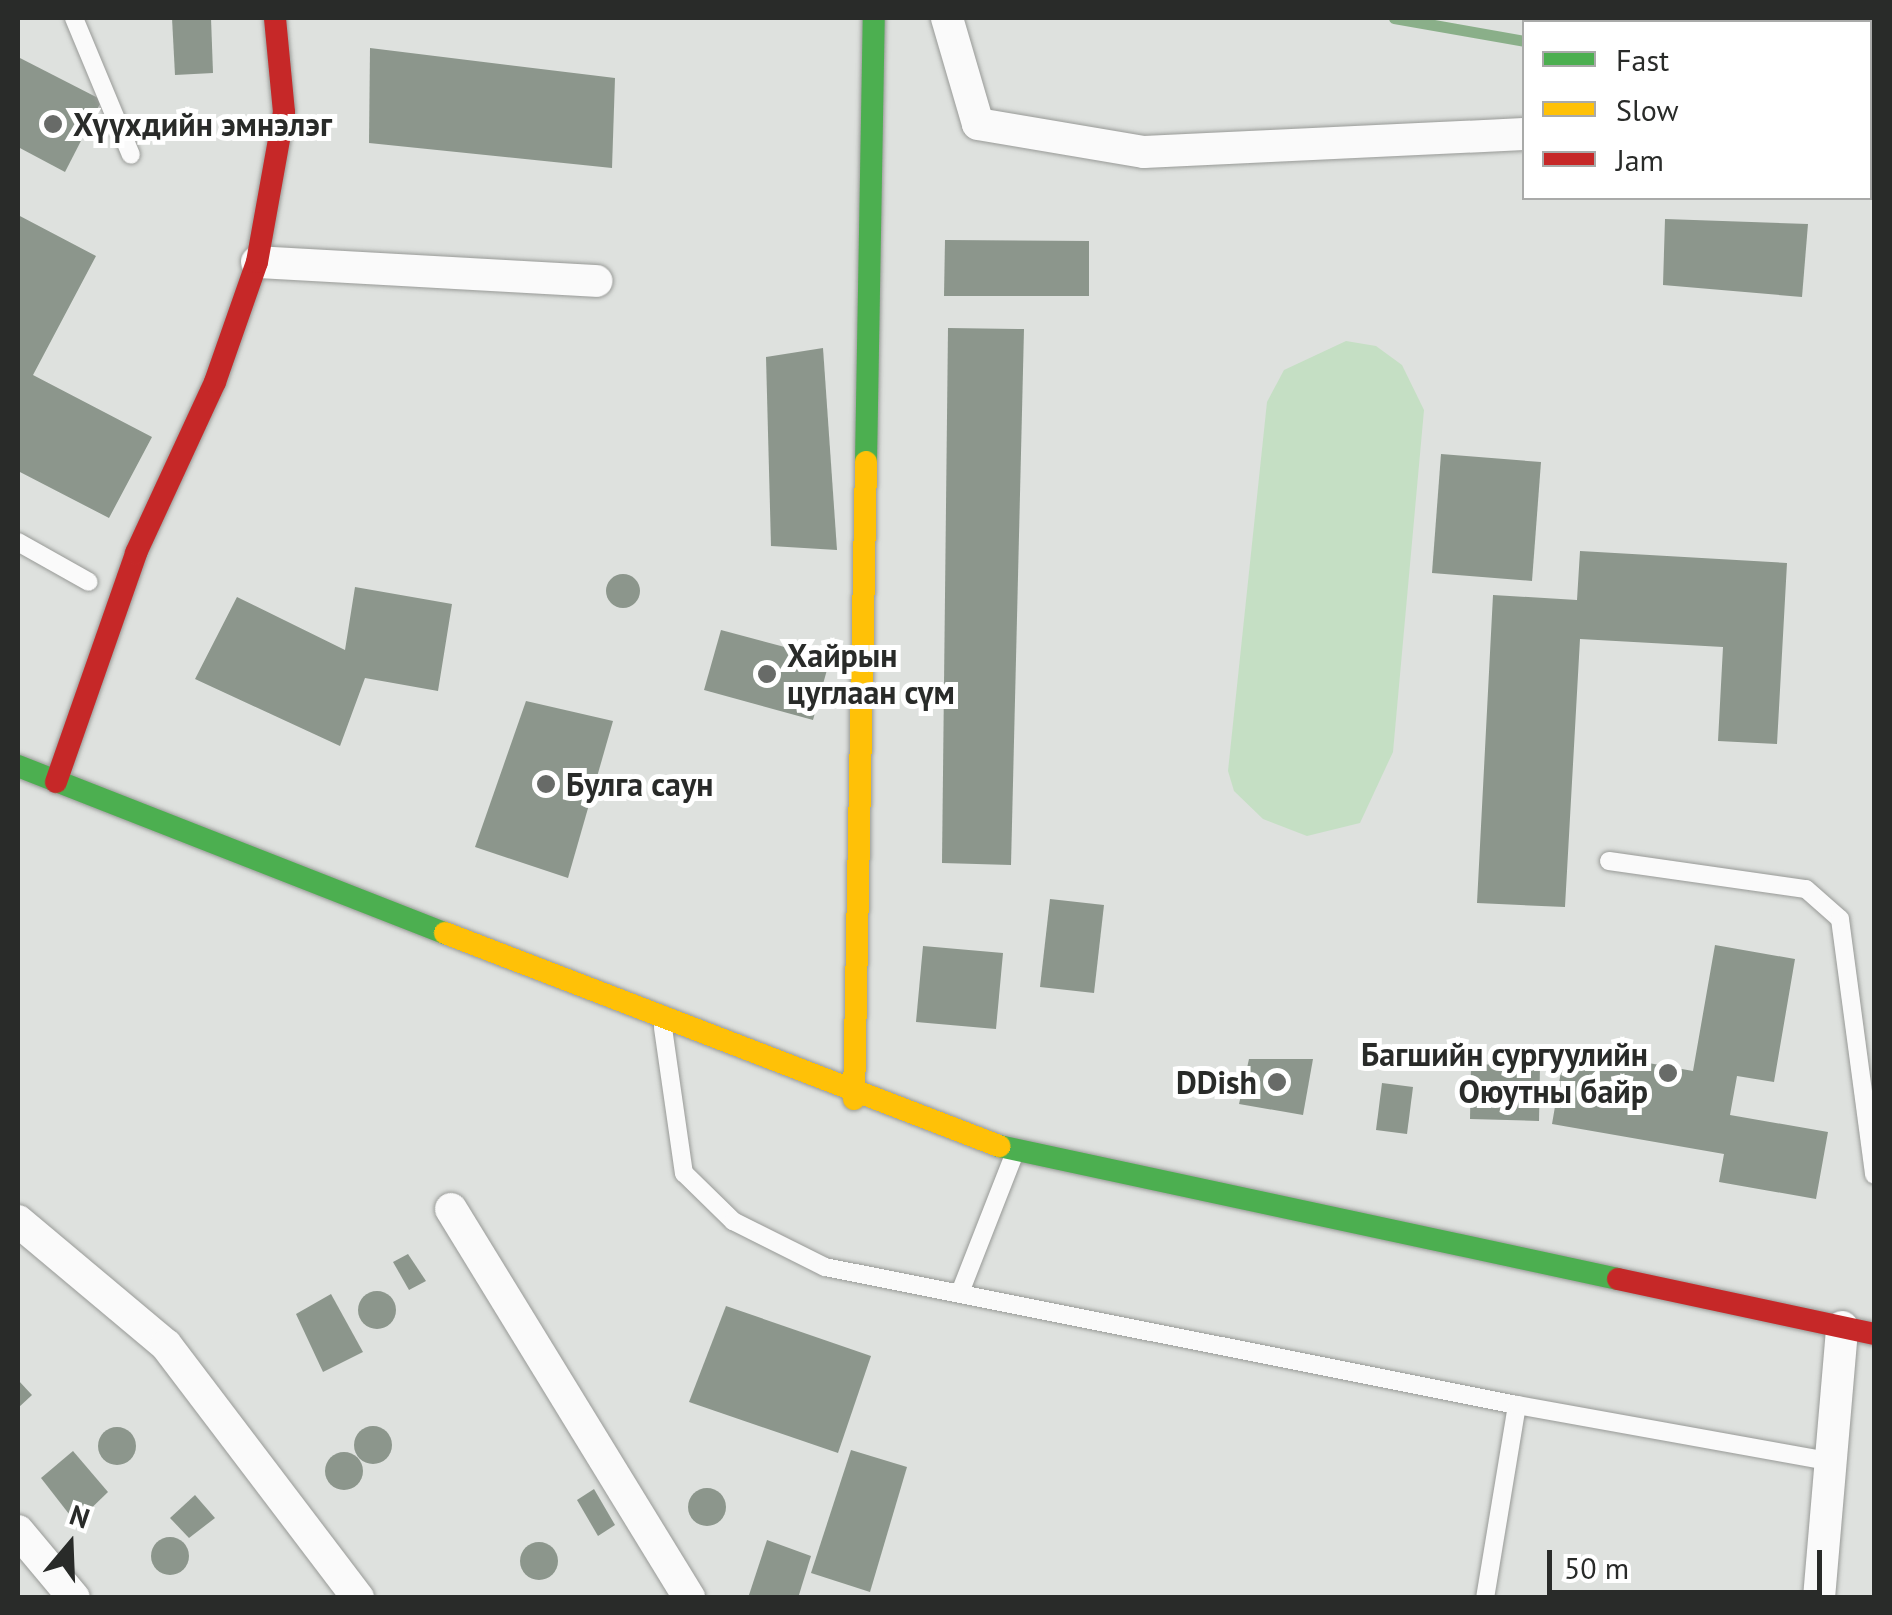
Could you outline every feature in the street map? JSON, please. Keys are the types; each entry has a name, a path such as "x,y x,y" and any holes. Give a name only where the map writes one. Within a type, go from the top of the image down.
{"main road":[{"path":"56,782 136,553 215,382 257,262 284,112 274,18"},
{"path":"854,1099 874,18"},
{"path":"18,766 854,1099 1016,1150 1874,1334"}],"street":[{"path":"947,18 978,124 1144,152 1522,134"},
{"path":"257,262 596,281"},
{"path":"450,1209 689,1598"},
{"path":"18,1221 166,1345 358,1598"},
{"path":"1819,1598 1835,1462 1842,1328"},
{"path":"18,1531 74,1598"}],"lane":[{"path":"74,18 131,155"},
{"path":"18,542 89,582"},
{"path":"1609,861 1806,889 1840,920 1874,1175"},
{"path":"662,1022 684,1174 733,1221 825,1266 962,1290 1516,1406 1835,1462"},
{"path":"962,1290 1016,1150"},
{"path":"1485,1598 1516,1406"}],"green space":[{"path":"1346,341 1376,346 1402,365 1424,410 1393,752 1360,823 1307,836 1263,819 1234,791 1228,771 1267,402 1284,370"}],"building":[{"path":"172,18 211,18 213,73 175,75"},
{"path":"370,48 615,78 612,168 369,143"},
{"name":"Хүүхдийн эмнэлэг","path":"18,57 102,100 65,172 18,147"},
{"path":"18,215 96,256 33,375 152,437 109,518 18,471"},
{"path":"1665,219 1808,224 1802,297 1663,285"},
{"path":"945,240 1089,241 1089,296 944,296"},
{"path":"948,328 1024,329 1011,865 942,863"},
{"path":"823,348 837,550 771,546 766,357"},
{"path":"1441,454 1541,462 1532,581 1432,573"},
{"path":"1580,551 1787,563 1777,744 1718,741 1723,647 1580,639 1565,907 1477,903 1493,595 1577,600"},
{"path":"623,574 635,579 640,591 635,603 623,608 611,603 606,591 611,579"},
{"path":"355,587 452,604 438,691 365,678 340,746 195,679 237,597 345,650"},
{"name":"Хайрын цуглаан сүм","path":"721,630 830,659 813,720 704,690"},
{"name":"Булга саун","path":"526,701 613,721 568,878 475,847"},
{"path":"1050,899 1104,905 1094,993 1040,987"},
{"name":"Багшийн сургуулийн Оюутны байр","path":"1715,945 1795,959 1774,1082 1737,1076 1730,1115 1828,1132 1816,1199 1719,1182 1724,1154 1552,1124 1565,1048 1693,1071"},
{"path":"923,946 1003,953 996,1029 916,1022"},
{"name":"DDish","path":"1249,1059 1313,1059 1303,1115 1239,1104"},
{"path":"1471,1064 1540,1066 1539,1121 1470,1119"},
{"path":"1382,1083 1413,1087 1407,1134 1376,1130"},
{"path":"408,1254 426,1281 409,1290 393,1262"},
{"path":"377,1291 390,1297 396,1310 390,1323 377,1329 364,1323 358,1310 364,1297"},
{"path":"331,1294 363,1352 323,1372 296,1314"},
{"path":"726,1306 871,1356 838,1453 689,1402"},
{"path":"18,1380 32,1395 18,1408"},
{"path":"373,1426 386,1432 392,1445 386,1458 373,1464 360,1458 354,1445 360,1432"},
{"path":"117,1427 130,1433 136,1446 130,1459 117,1465 104,1459 98,1446 104,1433"},
{"path":"851,1450 907,1467 870,1592 811,1573"},
{"path":"73,1451 108,1492 76,1523 41,1478"},
{"path":"344,1452 357,1458 363,1471 357,1484 344,1490 331,1484 325,1471 331,1458"},
{"path":"707,1488 720,1494 726,1507 720,1520 707,1526 694,1520 688,1507 694,1494"},
{"path":"594,1489 615,1525 598,1536 577,1500"},
{"path":"195,1495 215,1518 189,1538 170,1518"},
{"path":"170,1537 183,1543 189,1556 183,1569 170,1575 157,1569 151,1556 157,1543"},
{"path":"767,1540 811,1556 798,1598 748,1598"},
{"path":"539,1542 552,1548 558,1561 552,1574 539,1580 526,1574 520,1561 526,1548"}],"waterway":[{"path":"1394,18 1522,41"}],"traffic: fast":[{"path":"866,462 874,18"},
{"path":"18,766 445,933"},
{"path":"999,1146 1618,1279"}],"traffic: slow":[{"path":"854,1099 866,462"},
{"path":"445,933 999,1146"}],"traffic: jam":[{"path":"56,782 136,553 215,382 257,262 284,112 275,18"},
{"path":"1618,1279 1874,1334"}],"place":[{"name":"Хүүхдийн эмнэлэг","path":"53,124"},
{"name":"Хайрын цуглаан сүм","path":"767,674"},
{"name":"Булга саун","path":"546,784"},
{"name":"Багшийн сургуулийн Оюутны байр","path":"1668,1073"},
{"name":"DDish","path":"1277,1082"}]}
